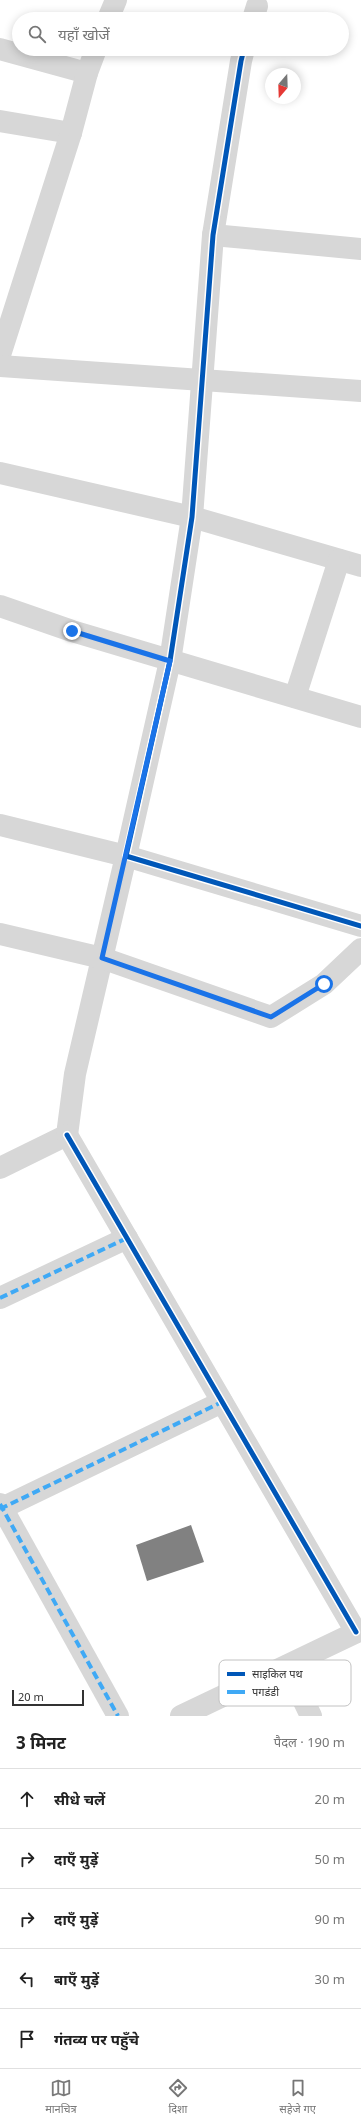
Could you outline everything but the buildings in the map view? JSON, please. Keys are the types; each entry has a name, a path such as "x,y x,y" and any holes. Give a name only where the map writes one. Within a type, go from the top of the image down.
{"street":[{"path":"111,12 116,0"},
{"path":"0,49 12,52"},
{"path":"25,56 87,73"},
{"path":"93,56 87,73 71,133 0,355 202,379 361,391"},
{"path":"242,56 213,235 192,517 170,661 75,1074 67,1134 222,1402 359,1631 299,1660"},
{"path":"0,121 71,133"},
{"path":"213,235 361,249"},
{"path":"0,473 192,517 361,566"},
{"path":"295,698 339,560"},
{"path":"0,606 72,631 361,718"},
{"path":"0,825 126,856 361,926"},
{"path":"0,934 102,958 271,1017 324,984 361,949"},
{"path":"0,1168 67,1134"},
{"path":"0,1298 127,1238"},
{"path":"118,1716 1,1507 222,1402"},
{"path":"181,1716 219,1698"},
{"path":"306,1706 311,1716"}],"marked path":[{"path":"0,1298 127,1238"},
{"path":"0,1509 222,1402"},
{"path":"0,1504 118,1716"}],"cycle path":[{"path":"242,56 213,235 192,517 170,661 126,856 361,926"},
{"path":"67,1135 356,1632"}],"route":[{"path":"72,631 170,661 102,958 271,1017 324,984"}]}
